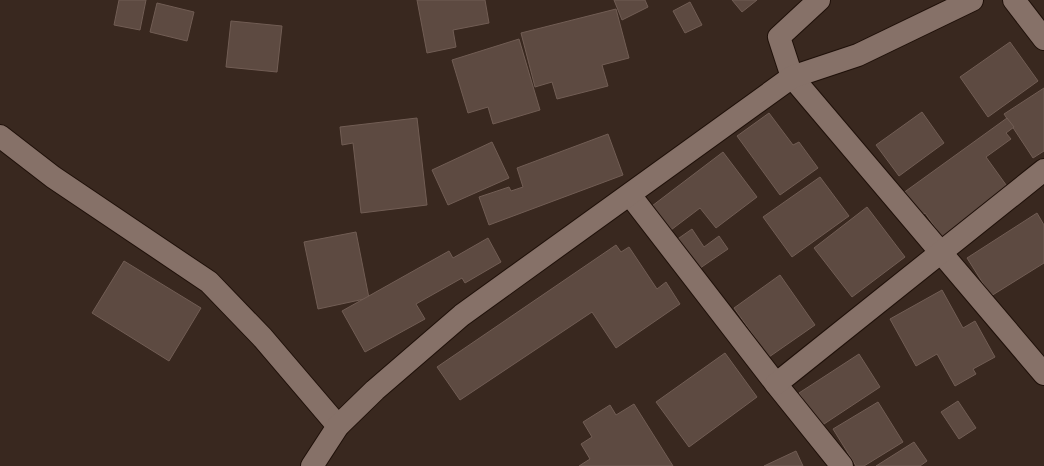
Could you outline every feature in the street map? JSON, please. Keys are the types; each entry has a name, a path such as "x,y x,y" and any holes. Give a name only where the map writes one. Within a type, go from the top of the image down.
{"street":[{"path":"819,0 779,37 792,77 1044,374"},
{"path":"312,466 338,426 375,390 462,315 792,77 858,55 972,0"},
{"path":"1014,0 1044,38"},
{"path":"0,136 53,177 209,282 262,337 338,426"},
{"path":"776,384 1044,170"},
{"path":"630,195 776,384 842,466"}],"building":[{"path":"119,0 146,0 140,30 114,25"},
{"path":"417,0 485,0 489,23 453,30 456,47 427,53"},
{"path":"614,0 645,0 648,7 622,20"},
{"path":"732,0 757,0 742,12"},
{"path":"690,2 702,25 685,33 673,11"},
{"path":"157,3 194,12 187,41 150,32"},
{"path":"616,9 629,58 602,65 608,86 557,99 552,82 535,87 521,33"},
{"path":"231,21 282,26 277,72 226,67"},
{"path":"519,39 540,110 493,124 488,107 468,113 452,60"},
{"path":"1010,42 1038,81 988,117 960,77"},
{"path":"1044,88 1044,151 1033,158 1004,114"},
{"path":"922,112 944,143 899,176 876,145"},
{"path":"769,113 793,145 799,142 818,168 780,195 737,136"},
{"path":"417,118 427,205 361,213 353,143 342,145 340,127"},
{"path":"1007,118 1014,127 1006,133 1011,139 986,157 1009,189 942,237 925,213 916,219 899,196"},
{"path":"608,134 623,175 489,225 479,197 509,187 511,191 523,187 517,168"},
{"path":"492,142 509,178 448,205 432,170"},
{"path":"723,152 757,197 716,228 700,208 667,233 648,209"},
{"path":"820,177 849,216 792,257 763,217"},
{"path":"867,207 905,257 852,297 814,248"},
{"path":"1037,213 1044,225 1044,263 991,296 967,258"},
{"path":"692,229 704,247 719,236 728,249 690,275 669,245"},
{"path":"356,232 369,298 318,309 304,242"},
{"path":"488,238 501,262 465,283 462,278 416,304 425,319 365,352 342,311 449,251 453,258"},
{"path":"616,245 621,252 629,247 657,289 666,282 680,304 616,348 592,312 460,400 437,367"},
{"path":"124,261 201,308 169,361 92,313"},
{"path":"780,275 815,325 769,357 734,308"},
{"path":"942,290 963,328 975,321 995,357 973,369 976,374 955,386 937,354 916,366 890,319"},
{"path":"725,353 757,397 689,447 656,402"},
{"path":"859,354 880,387 821,426 799,393"},
{"path":"958,401 976,428 959,439 941,412"},
{"path":"878,402 903,442 864,466 856,466 833,429"},
{"path":"634,404 673,466 579,466 590,459 581,444 592,437 583,422 610,405 616,415"},
{"path":"914,442 927,461 920,466 876,466"},
{"path":"796,451 803,466 764,466"}]}
